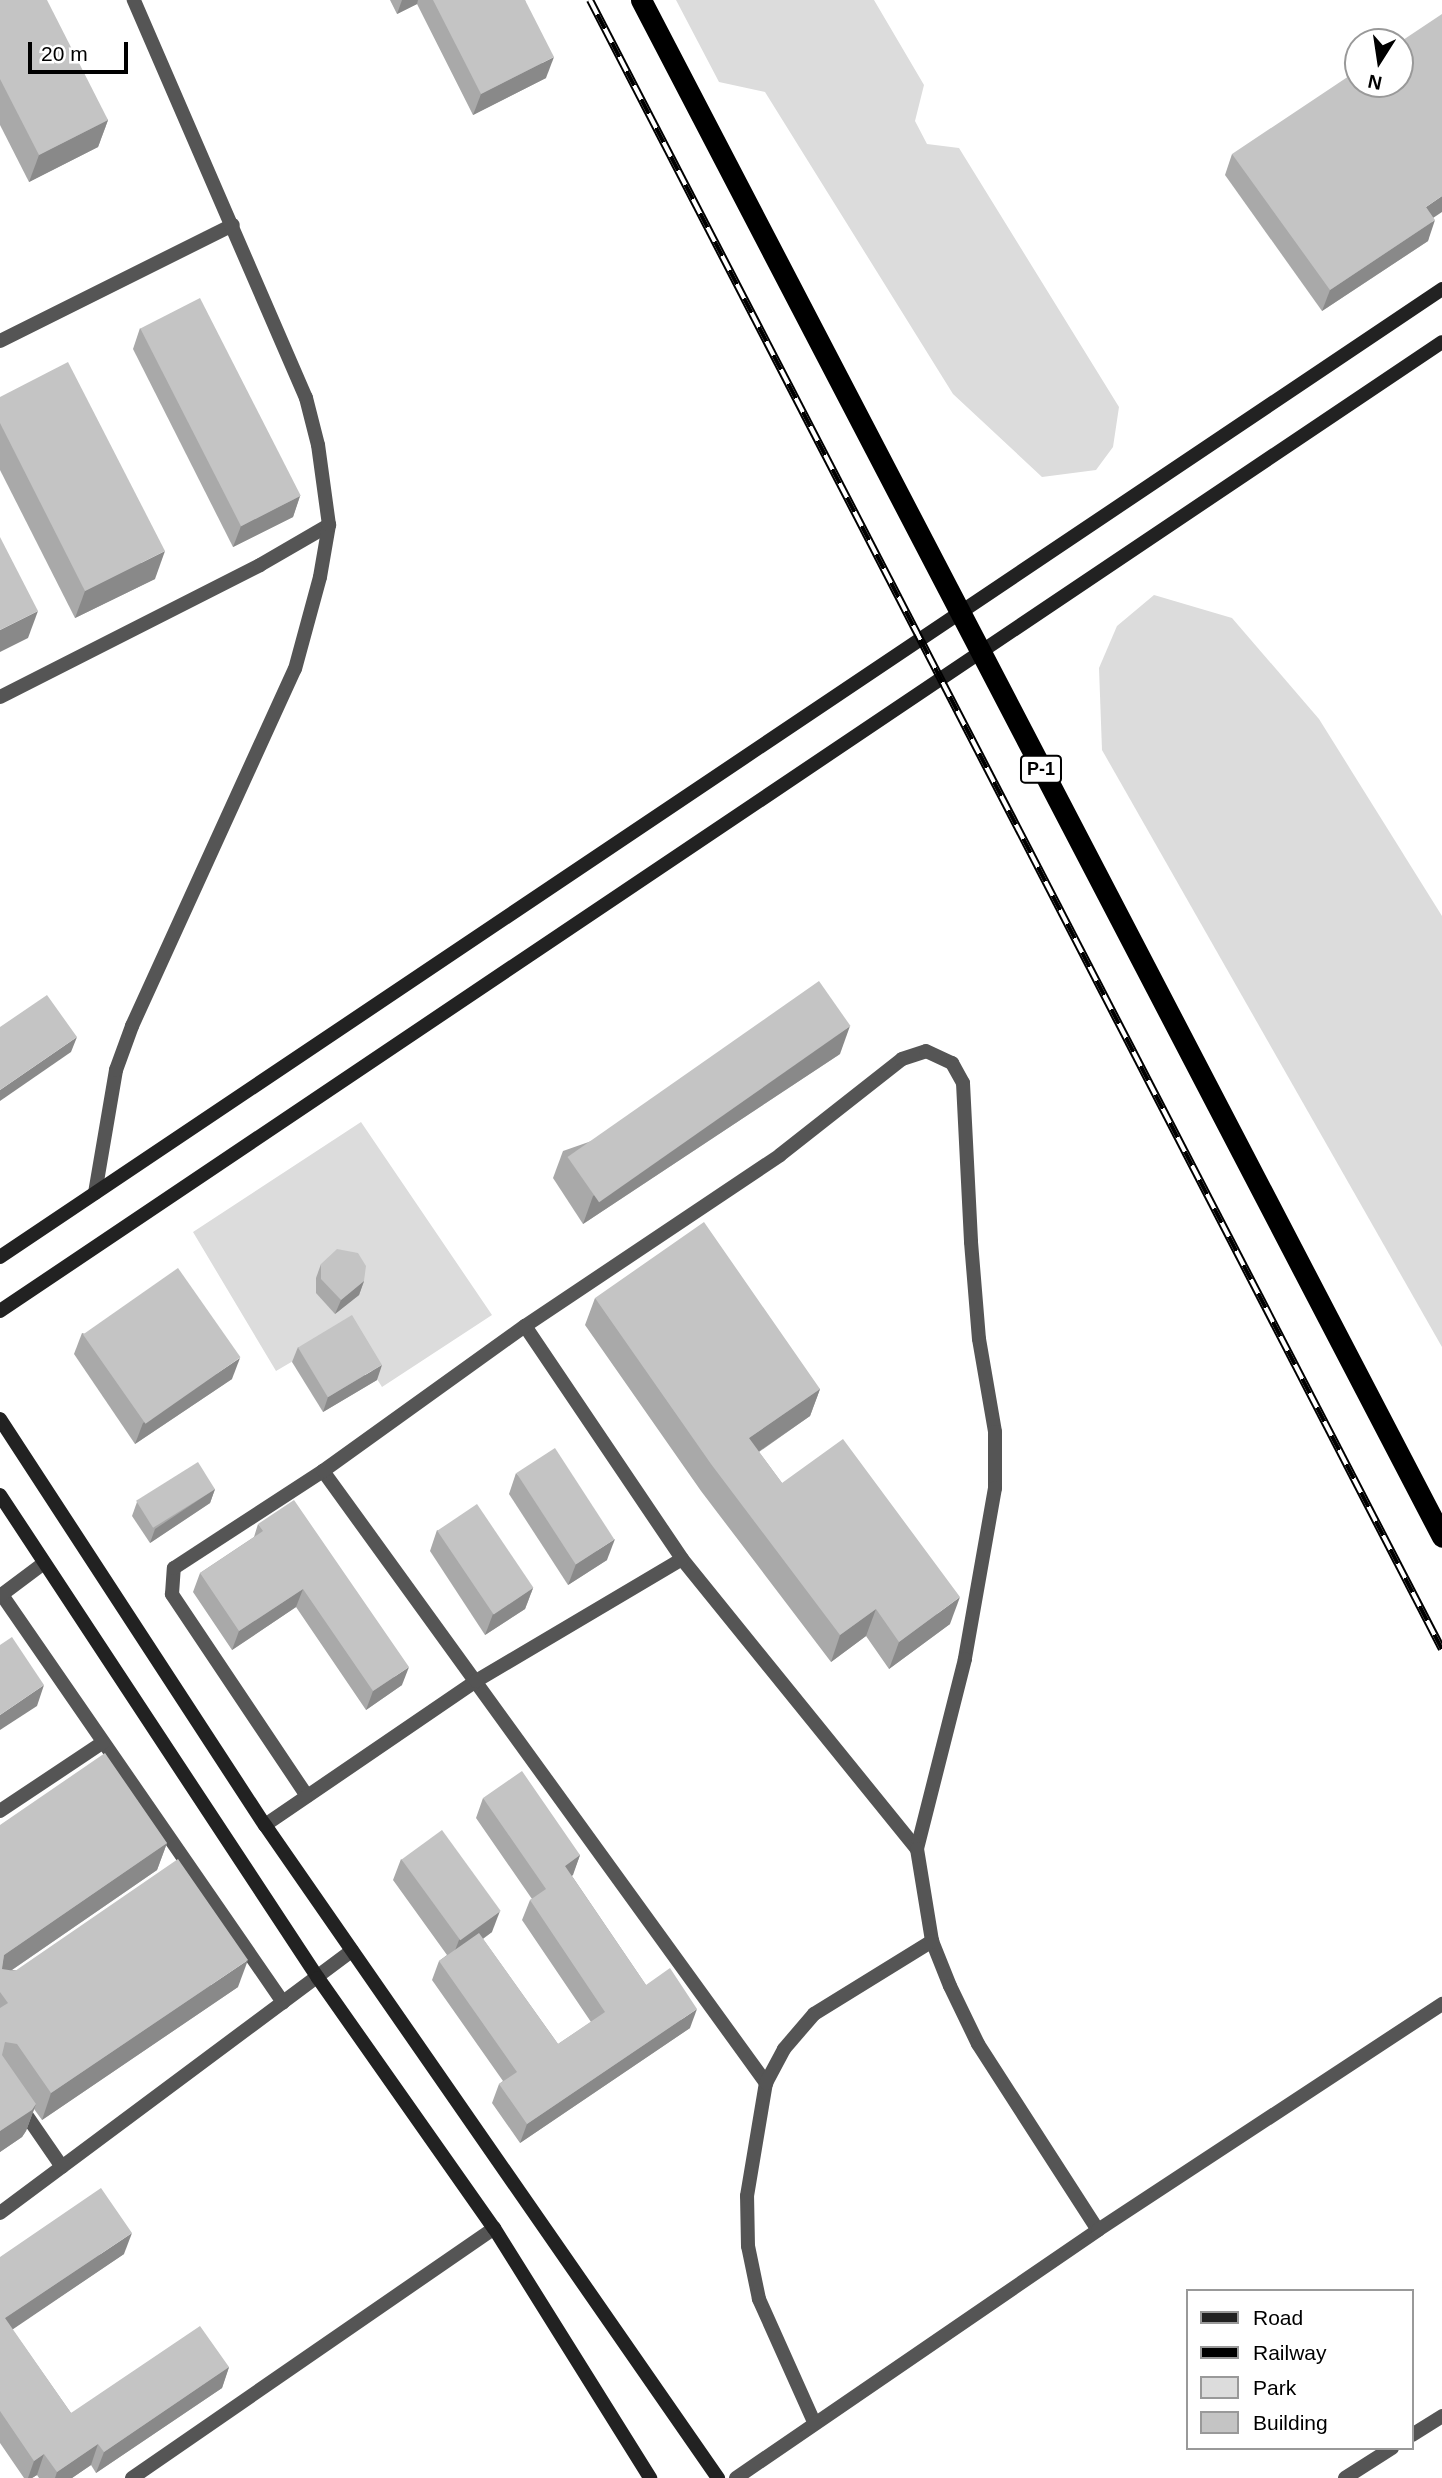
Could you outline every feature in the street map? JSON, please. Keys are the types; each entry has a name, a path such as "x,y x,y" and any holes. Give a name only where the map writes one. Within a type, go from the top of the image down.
{"highway":[{"name":"P-1","path":"641,0 1442,1537"}],"street":[{"path":"95,1193 116,1070 128,1037 295,670 320,577 329,524 318,445 306,398 134,0"},
{"path":"0,341 233,225"},
{"path":"0,1256 1442,289"},
{"path":"0,1311 1442,342"},
{"path":"0,697 260,565 329,524"},
{"path":"307,1796 172,1594 170,1580 174,1568 323,1471 525,1326 780,1155 902,1059 926,1051 952,1063 964,1083 971,1242 979,1339 995,1432 995,1488 965,1659 917,1849 932,1941 978,2044 1098,2230"},
{"path":"525,1326 682,1559 917,1849"},
{"path":"0,1419 265,1825 718,2478"},
{"path":"323,1471 766,2083"},
{"path":"0,1495 318,1978 494,2228 650,2478"},
{"path":"265,1825 476,1681 682,1559"},
{"path":"44,1563 1,1595 102,1743 178,1868 283,2002"},
{"path":"0,1811 102,1743"},
{"path":"814,2422 759,2299 748,2246 747,2196 766,2083 784,2049 814,2014 932,1941"},
{"path":"0,2213 352,1951"},
{"path":"736,2478 814,2422 1098,2230 1441,2008"},
{"path":"0,2077 62,2167"},
{"path":"132,2478 494,2228"},
{"path":"1414,2434 1442,2416"},
{"path":"1345,2478 1389,2450"}],"green space":[{"path":"676,0 874,0 924,85 915,121 927,144 959,148 1119,407 1113,447 1096,470 1042,477 953,394 765,92 719,82"},
{"path":"1154,595 1232,618 1319,719 1442,916 1442,1347 1102,750 1099,668 1117,626"},
{"path":"361,1122 492,1315 382,1387 346,1330 276,1371 193,1232"}],"building":[{"path":"0,0 47,0 108,120 39,155 0,79"},
{"path":"433,0 525,0 554,57 481,94"},
{"path":"1442,14 1442,196 1426,207 1435,220 1330,290 1232,154 1344,79 1344,98 1414,98 1414,33"},
{"path":"200,298 301,496 241,526 140,328"},
{"path":"68,362 165,551 85,591 0,423 0,397"},
{"path":"0,537 38,611 0,630"},
{"path":"819,981 851,1026 599,1202 568,1157"},
{"path":"47,995 77,1037 0,1090 0,1027"},
{"path":"704,1222 820,1389 749,1438 782,1483 843,1439 960,1597 899,1642 876,1609 840,1635 711,1464 595,1298"},
{"path":"337,1249 358,1253 366,1266 364,1281 341,1300 321,1279 321,1264"},
{"path":"178,1268 241,1357 145,1424 83,1335"},
{"path":"352,1315 382,1365 328,1397 298,1347"},
{"path":"555,1448 614,1539 576,1564 516,1473"},
{"path":"198,1462 215,1489 153,1528 136,1501"},
{"path":"294,1500 409,1667 373,1691 303,1589 239,1631 200,1573 263,1531 258,1524"},
{"path":"477,1504 533,1588 494,1615 437,1531"},
{"path":"12,1637 44,1685 0,1715 0,1645"},
{"path":"105,1753 167,1843 4,1955 2,1969 15,1971 178,1859 248,1960 51,2093 17,2044 5,2042 2,2055 36,2104 32,2110 0,2131 0,2008 8,2003 0,1992 0,1825"},
{"path":"522,1771 580,1855 565,1866 646,1985 670,1968 697,2009 527,2124 499,2084 517,2072 439,1961 479,1933 558,2044 605,2012 530,1900 546,1889 483,1798"},
{"path":"442,1830 501,1911 460,1940 402,1859"},
{"path":"101,2188 132,2233 5,2318 71,2413 200,2326 229,2367 104,2452 98,2444 57,2472 44,2454 34,2461 0,2411 0,2257"}],"railway":[{"path":"590,0 1442,1649"}]}
